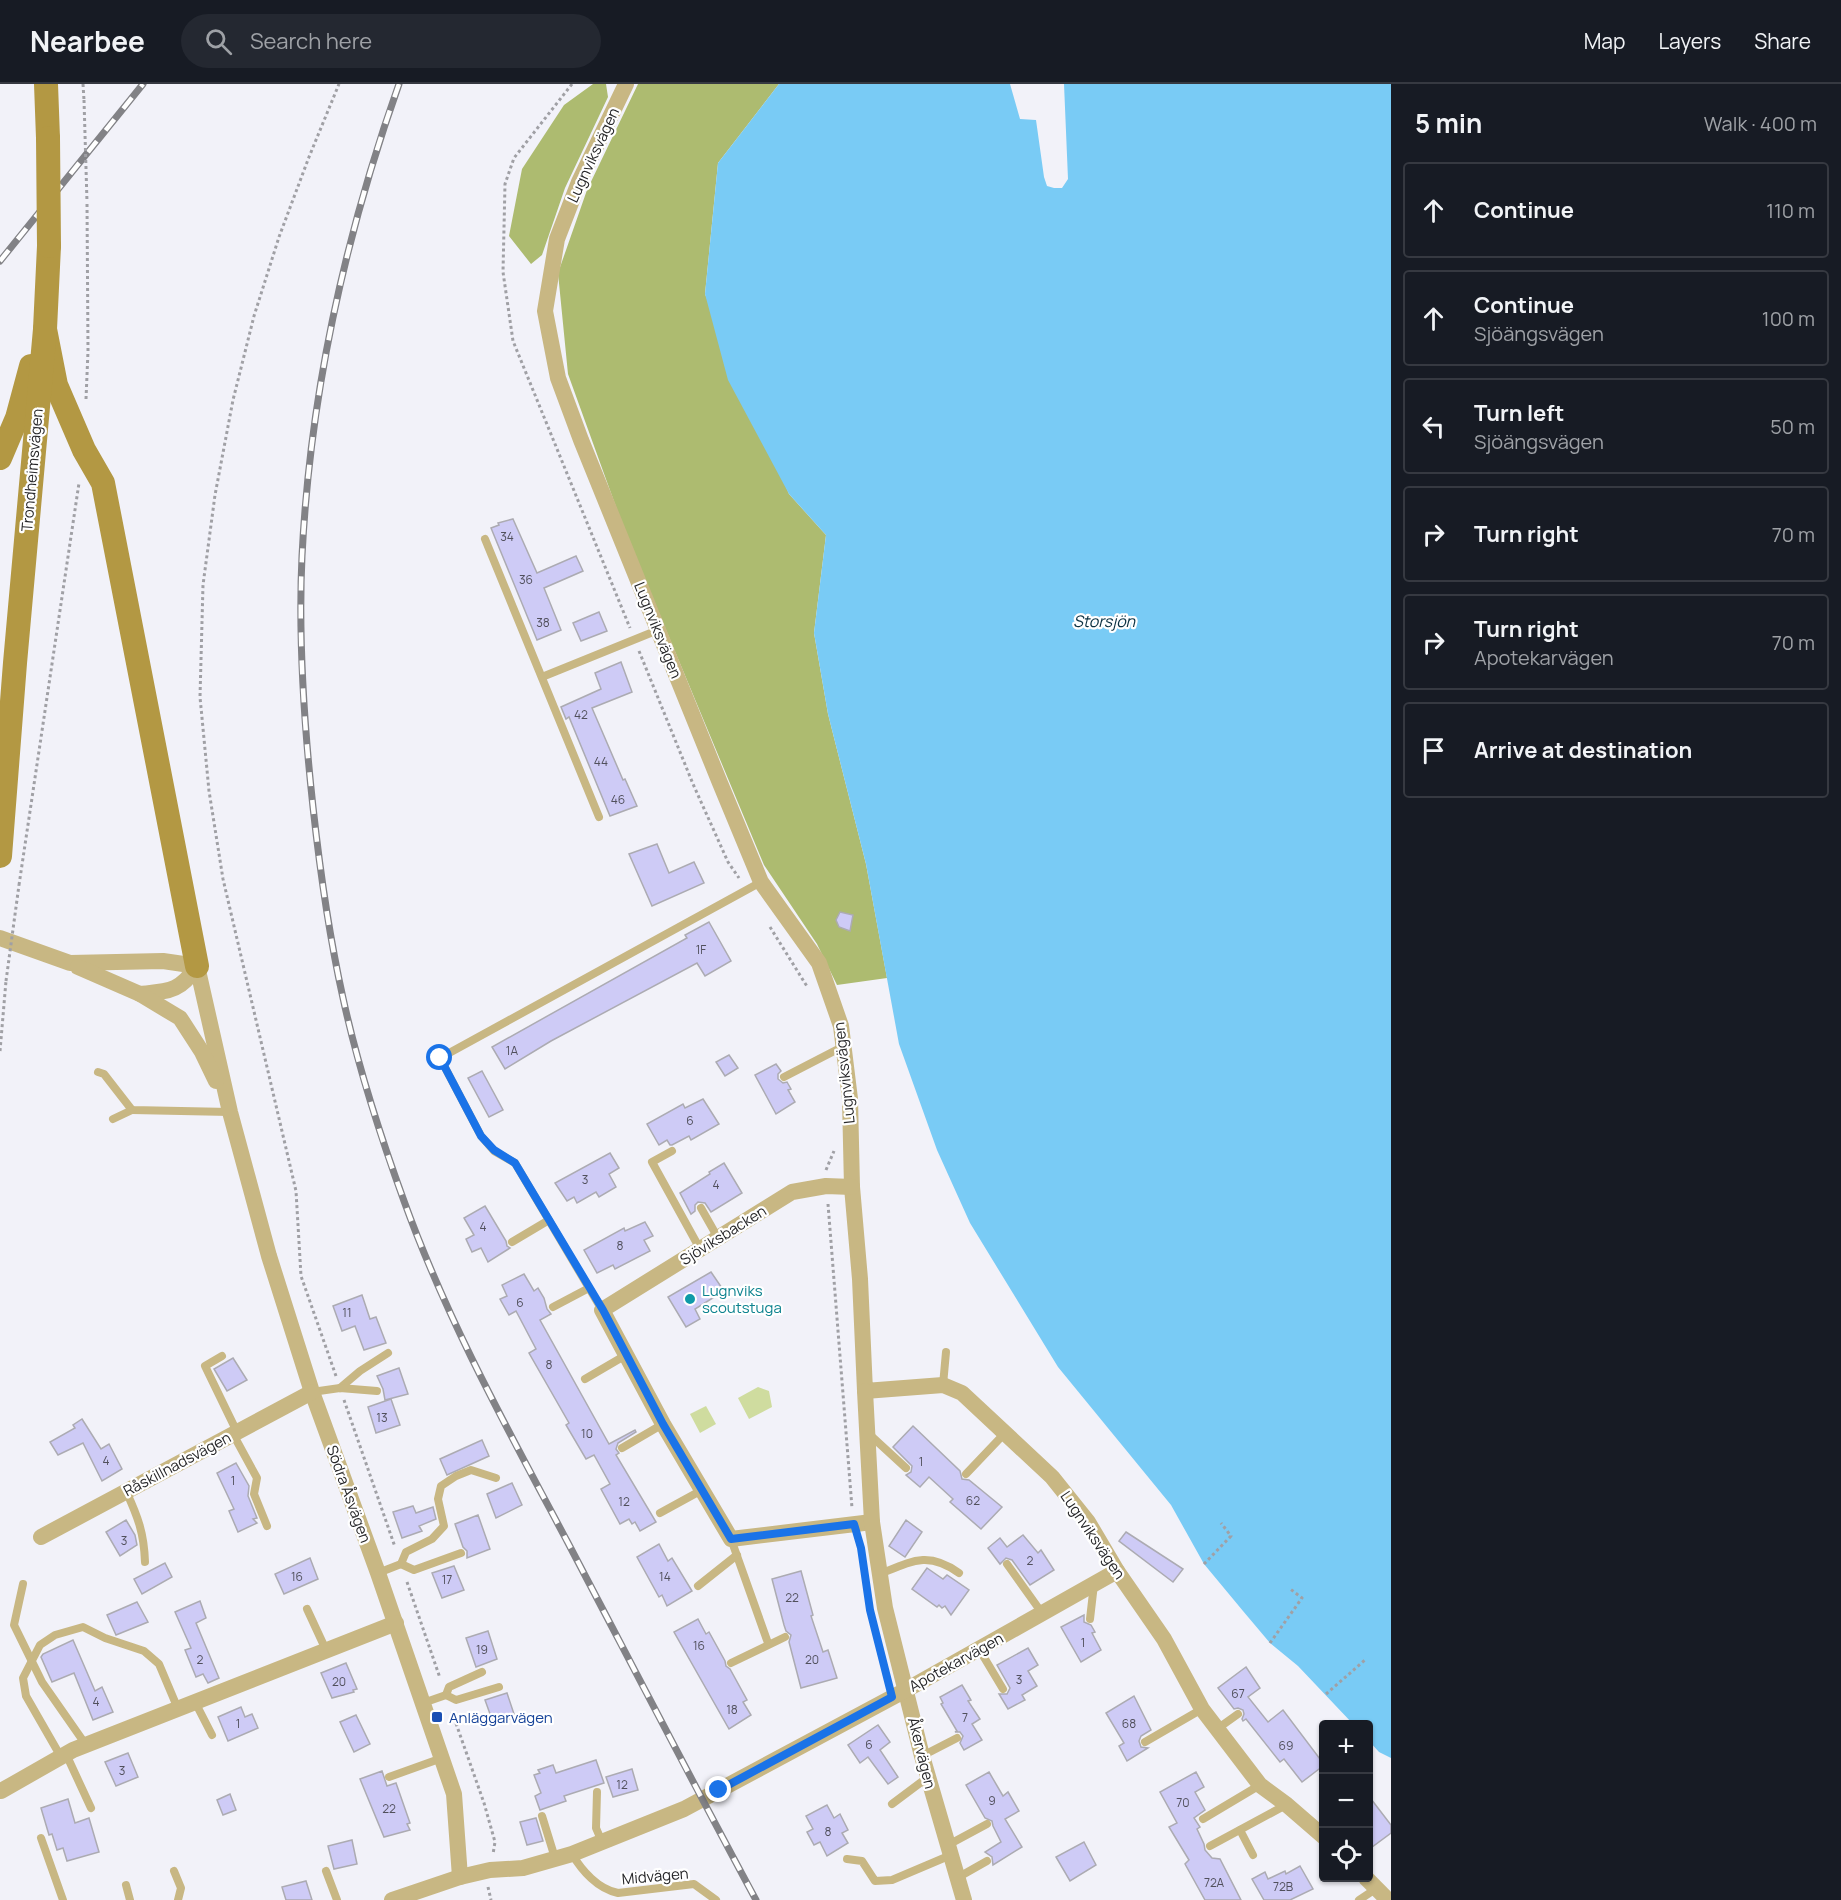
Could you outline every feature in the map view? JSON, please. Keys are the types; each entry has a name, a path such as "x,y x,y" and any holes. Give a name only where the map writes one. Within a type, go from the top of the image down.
{"main road":[{"name":"Trondheimsvägen","path":"0,856 45,319 49,246 46,84"},
{"path":"45,319 56,385 84,450 103,483 197,966"},
{"path":"0,458 17,418 45,319"}],"street":[{"name":"Lugnviksvägen","path":"626,84 579,182 557,239 545,311 558,378 658,630 754,887 819,963 842,1026 850,1098 852,1187 860,1279 865,1391"},
{"path":"0,928 30,948"},
{"path":"0,938 30,948"},
{"name":"Södra Åsvägen","path":"30,948 140,994 180,1018 202,1052 230,1112"},
{"path":"70,963 163,961 197,966 187,982 167,991 140,994"},
{"name":"Södra Åsvägen","path":"197,966 230,1112 269,1256 312,1392 396,1623 454,1794 460,1877"},
{"name":"Sjöviksbacken","path":"603,1310 792,1192 826,1186 852,1187"},
{"path":"603,1310 663,1424 734,1547 872,1522"},
{"name":"Lugnviksvägen","path":"943,1385 962,1393 1052,1477 1088,1522 1117,1571 1164,1639 1202,1709 1260,1785 1287,1805 1319,1834"},
{"path":"865,1391 943,1385"},
{"name":"Åkervägen","path":"865,1391 872,1522 885,1608 922,1756 964,1900"},
{"name":"Råskillnadsvägen","path":"41,1537 312,1392"},
{"name":"Apotekarvägen","path":"392,1900 460,1877 490,1870 523,1868 572,1854 684,1809 906,1690 1117,1571"},
{"path":"1,1791 86,1745 396,1623"}],"lane":[{"path":"486,539 599,817"},
{"path":"542,677 658,630"},
{"path":"603,1310 515,1163 494,1150 481,1136 440,1058 754,887"},
{"path":"784,1077 844,1046"},
{"path":"98,1072 104,1074 132,1110"},
{"path":"113,1119 132,1110 230,1112"},
{"path":"672,1151 652,1162 700,1249"},
{"path":"701,1208 718,1238"},
{"path":"512,1242 549,1220"},
{"path":"554,1307 589,1288"},
{"path":"943,1385 946,1352"},
{"path":"340,1388 360,1371 388,1353"},
{"path":"585,1379 626,1354"},
{"path":"222,1356 205,1366 257,1478 254,1494 267,1526"},
{"path":"312,1392 340,1388 377,1391"},
{"path":"622,1448 663,1424"},
{"path":"867,1433 906,1468"},
{"path":"966,1474 1005,1433"},
{"path":"378,1573 401,1564 406,1552 432,1539 444,1526 438,1498 441,1486 471,1470 496,1478"},
{"path":"660,1513 702,1490"},
{"path":"126,1491 140,1519 145,1538 146,1562"},
{"path":"698,1586 734,1547 768,1643"},
{"path":"401,1564 414,1570 461,1553"},
{"path":"880,1574 916,1559 931,1559 948,1565 959,1573"},
{"path":"1006,1564 1042,1613"},
{"path":"23,1584 14,1625 42,1682 86,1745"},
{"path":"1090,1619 1094,1584"},
{"path":"307,1609 326,1650"},
{"path":"91,1809 64,1755 26,1696 23,1678 40,1645 55,1635 84,1626 105,1638 144,1651 159,1664 178,1709"},
{"path":"731,1663 785,1636"},
{"path":"979,1649 1003,1689"},
{"path":"446,1695 449,1687 482,1672"},
{"path":"423,1703 446,1695 456,1700 499,1687"},
{"path":"195,1702 212,1735"},
{"path":"1145,1742 1202,1709"},
{"path":"1217,1729 1238,1714"},
{"path":"922,1756 957,1738"},
{"path":"389,1777 442,1758"},
{"path":"892,1804 928,1777"},
{"path":"1203,1819 1260,1785"},
{"path":"597,1792 596,1828 602,1842"},
{"path":"1210,1846 1287,1805"},
{"path":"542,1816 555,1858"},
{"path":"847,1859 862,1862 875,1881 892,1880 949,1851 987,1824"},
{"path":"1239,1830 1253,1856"},
{"path":"41,1838 63,1900"},
{"name":"Midvägen","path":"572,1854 579,1866 609,1891 618,1893 694,1884 716,1900"},
{"path":"957,1878 987,1861"},
{"path":"174,1871 181,1888 178,1900"},
{"path":"326,1871 338,1900"},
{"path":"126,1885 130,1900"},
{"path":"1359,1900 1377,1889"}],"path":[{"path":"83,84 87,202 86,406"},
{"path":"339,84 279,237 254,316 233,400 215,495 203,585 200,697 209,791 223,879 296,1191 301,1276 484,1803 495,1842 488,1889 491,1900"},
{"path":"572,84 514,158 505,184 503,272 513,341 693,784 728,862 754,887"},
{"path":"0,1051 6,981 19,885 84,450"},
{"path":"766,921 810,991"},
{"path":"836,1145 826,1170 826,1186 854,1524"},
{"path":"1204,1564 1231,1536 1221,1523"},
{"path":"1269,1643 1302,1598 1289,1588"},
{"path":"1326,1694 1365,1660"},
{"path":"488,1889 499,1886"}],"green space":[{"path":"593,84 606,84 608,97 565,188 542,255 531,264 509,236 522,169 564,105"},
{"path":"638,84 779,84 718,163 705,294 789,494 826,535 814,633 828,714 866,864 887,978 837,985 817,944 764,865 624,529 568,374 558,273 587,190"},
{"path":"758,1387 769,1391 772,1407 749,1419 738,1398"},
{"path":"706,1406 716,1424 700,1433 690,1414"}],"water":[{"name":"Storsjön","path":"779,84 1010,84 1020,119 1036,120 1047,186 1062,188 1068,179 1064,84 1391,84 1391,1758 1379,1752 1373,1745 1373,1720 1349,1720 1298,1666 1270,1643 1204,1564 1171,1505 1058,1367 970,1223 937,1150 899,1044 866,864 828,714 814,633 826,535 789,494 728,380 705,294 718,163"}],"building":[{"path":"513,519 537,573 576,556 583,571 544,588 561,630 537,640 491,528 499,525 498,523"},
{"path":"599,612 607,631 581,641 573,623"},
{"path":"621,662 632,692 592,708 623,780 625,779 637,806 610,816 569,717 566,719 561,707 601,689 595,673"},
{"path":"657,844 669,873 694,862 704,883 652,906 629,854"},
{"path":"840,912 853,915 850,931 839,927 836,920"},
{"path":"709,922 731,961 705,976 697,963 551,1041 505,1069 492,1047 687,938 685,935"},
{"path":"729,1055 738,1068 725,1076 716,1062"},
{"path":"776,1064 781,1071 778,1079 783,1083 787,1082 791,1089 788,1090 795,1102 776,1114 755,1075"},
{"path":"482,1071 503,1110 489,1117 468,1078"},
{"path":"703,1099 719,1124 691,1140 689,1136 672,1145 667,1140 659,1145 647,1124 683,1104 685,1108"},
{"path":"610,1153 619,1168 609,1174 616,1187 599,1197 596,1192 577,1203 574,1197 567,1201 555,1183"},
{"path":"724,1163 742,1193 711,1212 705,1203 698,1202 695,1205 695,1211 691,1214 680,1193"},
{"path":"485,1206 510,1248 488,1262 481,1248 472,1252 466,1239 474,1235 464,1218"},
{"path":"645,1222 653,1236 644,1240 650,1251 615,1269 613,1265 597,1273 584,1250 624,1228 625,1231"},
{"name":"Lugnviks scoutstuga","path":"711,1272 724,1291 695,1309 700,1319 686,1327 668,1297"},
{"path":"524,1274 534,1291 538,1288 544,1298 551,1314 540,1320 609,1444 635,1430 636,1432 618,1443 616,1449 619,1453 616,1455 656,1522 640,1531 635,1522 632,1524 629,1519 620,1524 601,1489 610,1484 594,1455 586,1459 566,1425 569,1423 529,1353 536,1349 516,1311 509,1315 500,1299 507,1296 502,1285"},
{"path":"362,1295 370,1319 376,1317 386,1343 364,1350 355,1326 342,1331 333,1306"},
{"path":"233,1358 247,1380 227,1391 214,1369"},
{"path":"399,1368 408,1394 385,1400 377,1376"},
{"path":"391,1399 400,1425 376,1433 368,1407"},
{"path":"82,1419 101,1449 109,1444 122,1469 102,1481 83,1443 58,1455 50,1442 75,1428 73,1425"},
{"path":"913,1426 960,1471 962,1479 969,1480 1002,1507 981,1529 950,1502 953,1499 929,1477 920,1487 906,1475 911,1472 912,1466 893,1447"},
{"path":"482,1440 489,1456 447,1475 440,1459"},
{"path":"236,1463 249,1486 248,1496 257,1518 253,1519 257,1523 238,1532 229,1511 234,1509 217,1473"},
{"path":"512,1483 522,1505 496,1518 487,1494"},
{"path":"413,1506 416,1513 433,1507 436,1519 419,1526 422,1531 402,1538 393,1512"},
{"path":"478,1515 490,1549 467,1558 467,1551 463,1547 455,1524"},
{"path":"126,1520 135,1535 137,1545 120,1556 106,1532"},
{"path":"906,1520 922,1532 905,1557 889,1546"},
{"path":"1126,1532 1183,1569 1173,1582 1119,1541"},
{"path":"1023,1535 1038,1553 1041,1550 1054,1570 1030,1585 1012,1560 1006,1558 1000,1564 988,1548 1000,1538 1007,1547"},
{"path":"659,1544 668,1561 672,1558 692,1591 667,1606 662,1595 659,1597 637,1557"},
{"path":"310,1558 318,1579 284,1594 275,1574"},
{"path":"165,1563 172,1577 142,1594 134,1579"},
{"path":"454,1566 464,1590 442,1598 432,1573"},
{"path":"927,1568 943,1579 947,1575 969,1590 951,1615 945,1606 937,1607 912,1589"},
{"path":"801,1571 813,1615 811,1616 823,1652 828,1650 837,1678 801,1688 789,1642 791,1635 786,1631 772,1579"},
{"path":"200,1601 206,1618 196,1623 219,1678 208,1683 203,1674 196,1677 185,1650 191,1648 175,1612"},
{"path":"137,1602 148,1622 116,1635 107,1615"},
{"path":"1084,1615 1084,1622 1091,1625 1095,1632 1092,1633 1101,1650 1081,1662 1061,1627"},
{"path":"698,1619 706,1634 709,1632 747,1700 743,1702 751,1715 729,1729 674,1632"},
{"path":"488,1631 497,1659 476,1667 466,1638"},
{"path":"73,1640 95,1691 102,1687 113,1712 93,1720 74,1673 52,1682 41,1657"},
{"path":"1028,1648 1038,1665 1028,1671 1037,1686 1022,1695 1025,1700 1008,1709 999,1694 1007,1694 1010,1688 997,1665"},
{"path":"346,1663 357,1689 353,1690 354,1692 332,1698 321,1673"},
{"path":"1246,1667 1260,1688 1248,1697 1268,1722 1283,1710 1319,1758 1319,1769 1302,1782 1284,1759 1280,1762 1246,1719 1243,1721 1243,1710 1234,1709 1218,1688"},
{"path":"962,1685 971,1700 968,1701 980,1719 972,1724 982,1740 964,1750 960,1743 963,1736 960,1732 955,1732 957,1731 941,1704 943,1703 940,1697"},
{"path":"507,1693 515,1717 494,1725 485,1700"},
{"path":"1134,1696 1151,1730 1141,1736 1139,1741 1141,1747 1148,1748 1127,1761 1119,1746 1124,1743 1106,1713"},
{"path":"241,1707 245,1717 252,1714 258,1728 228,1741 218,1717"},
{"path":"356,1715 370,1744 354,1752 340,1722"},
{"path":"878,1725 890,1742 880,1750 898,1777 888,1784 868,1757 860,1763 848,1745"},
{"path":"128,1753 138,1777 116,1786 105,1762"},
{"path":"596,1760 604,1783 564,1796 566,1801 540,1810 535,1796 541,1793 534,1775 540,1773 538,1770 553,1765 556,1773"},
{"path":"632,1769 638,1790 613,1797 606,1777"},
{"path":"382,1771 387,1786 396,1783 410,1823 407,1824 410,1830 384,1837 360,1779"},
{"path":"989,1772 1003,1796 1008,1792 1019,1811 1005,1819 1022,1847 993,1865 992,1857 985,1852 1001,1842 992,1821 985,1818 966,1785"},
{"path":"1196,1772 1204,1787 1195,1792 1205,1810 1194,1818 1200,1827 1197,1829 1205,1850 1212,1858 1220,1859 1241,1900 1205,1900 1185,1864 1189,1860 1169,1827 1177,1823 1160,1792"},
{"path":"230,1794 236,1810 223,1815 217,1800"},
{"path":"68,1799 75,1823 89,1818 99,1852 67,1861 63,1848 57,1850 52,1834 49,1835 41,1808"},
{"path":"1373,1802 1391,1825 1391,1833 1373,1846"},
{"path":"827,1805 834,1818 840,1814 848,1830 842,1833 848,1843 827,1856 820,1842 814,1845 807,1832 813,1829 806,1816"},
{"path":"536,1818 543,1841 527,1845 520,1822"},
{"path":"352,1840 357,1864 334,1869 328,1846"},
{"path":"1084,1842 1096,1865 1070,1881 1056,1857"},
{"path":"1300,1866 1313,1889 1290,1900 1264,1900 1252,1879 1265,1872 1268,1879 1285,1871 1286,1874"},
{"path":"306,1881 312,1900 286,1900 282,1887"}],"railway":[{"path":"0,261 143,84"},
{"path":"399,84 362,199 333,317 322,376 306,496 302,556 301,650 307,744 322,879 338,974 355,1050 378,1126 404,1201 439,1289 501,1416 756,1900"}],"place":[{"name":"Lugnviks scoutstuga","path":"690,1299"},
{"name":"Anläggarvägen","path":"437,1717"}],"route":[{"path":"440,1058 481,1136 494,1150 515,1163 603,1310 663,1424 731,1539 854,1524 861,1548 870,1610 892,1697 719,1790"}]}
